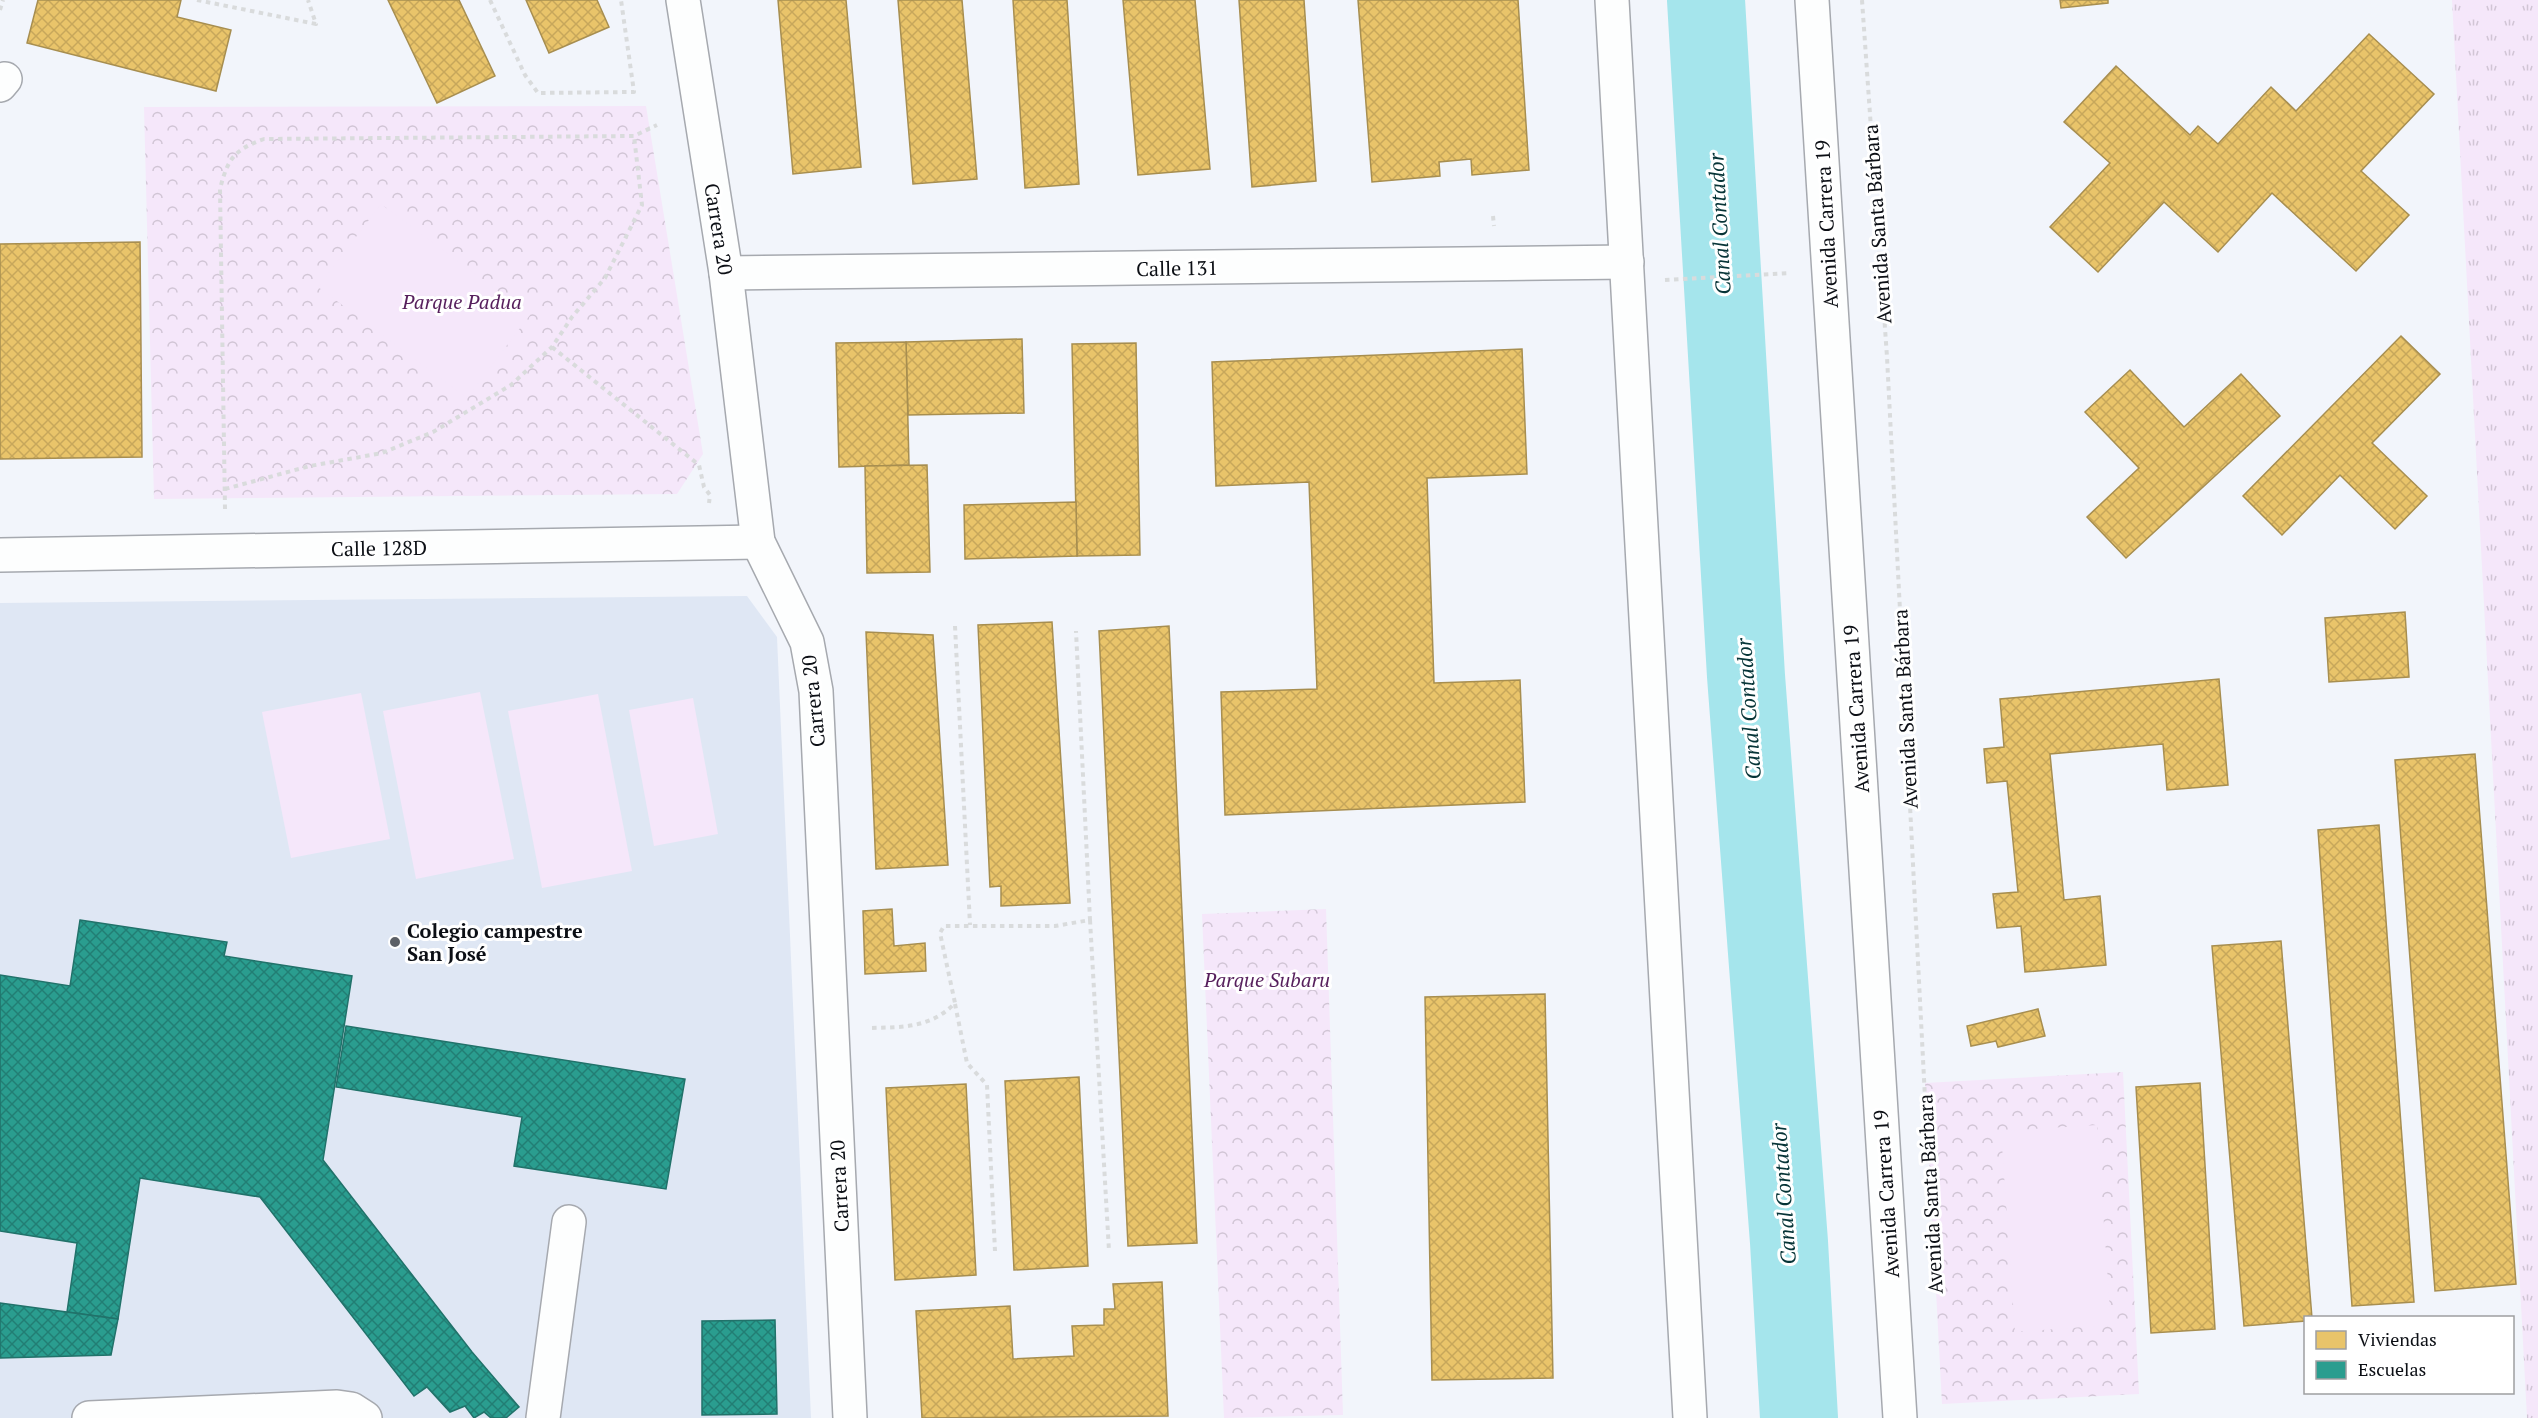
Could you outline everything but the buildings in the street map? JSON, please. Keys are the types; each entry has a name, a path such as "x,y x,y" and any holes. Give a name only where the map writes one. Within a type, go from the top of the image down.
{"street":[{"name":"Carrera 20","path":"683,0 726,273 758,542 807,642 816,691 850,1418"},
{"path":"1612,0 1690,1418"},
{"name":"Avenida Carrera 19","path":"1812,0 1900,1418"},
{"name":"Calle 131","path":"726,273 1627,262"},
{"name":"Calle 128D","path":"0,555 758,542"},
{"path":"543,1418 569,1222"},
{"path":"89,1418 337,1407 351,1409 365,1418"}],"path":[{"path":"0,10 3,0"},
{"path":"196,0 316,24 308,0"},
{"path":"490,0 525,75 538,93 633,92 621,0"},
{"name":"Avenida Santa Bárbara","path":"1862,0 1887,369 1935,1298"},
{"path":"225,509 220,189 226,166 241,148 264,139 634,136 657,125"},
{"path":"225,489 310,466 382,453 433,432 512,385 552,347 572,317 605,278 642,205 634,136"},
{"path":"1657,281 1794,272"},
{"path":"552,347 699,465 704,487 710,495 705,520 708,543"},
{"path":"955,626 970,925"},
{"path":"1076,632 1109,1251"},
{"path":"995,1251 987,1085 967,1063 940,933 944,926 1055,926 1090,920"},
{"path":"865,1029 899,1028 928,1022 955,1004"}],"shaded area":[{"name":"Colegio campestre San José","path":"747,596 777,637 811,1418 0,1418 0,603"}],"green space":[{"path":"2452,0 2538,0 2538,1418 2527,1418"},
{"name":"Parque Padua","path":"646,106 703,454 677,494 154,499 144,107"},
{"path":"381,204 530,315 467,398 318,287"},
{"path":"480,692 514,859 416,879 383,711"},
{"path":"361,693 390,839 291,858 262,712"},
{"path":"598,694 632,871 542,888 508,711"},
{"path":"693,698 718,834 654,846 629,710"},
{"name":"Parque Subaru","path":"1326,909 1343,1415 1224,1418 1202,914"},
{"path":"2123,1072 2139,1394 1942,1404 1925,1083"},
{"path":"2097,1125 2111,1325 2015,1332 2001,1131"}],"waterway":[{"name":"Canal Contador","path":"1706,0 1746,676 1789,1242 1799,1418"}],"place":[{"name":"Colegio campestre San José","path":"395,942"}]}
